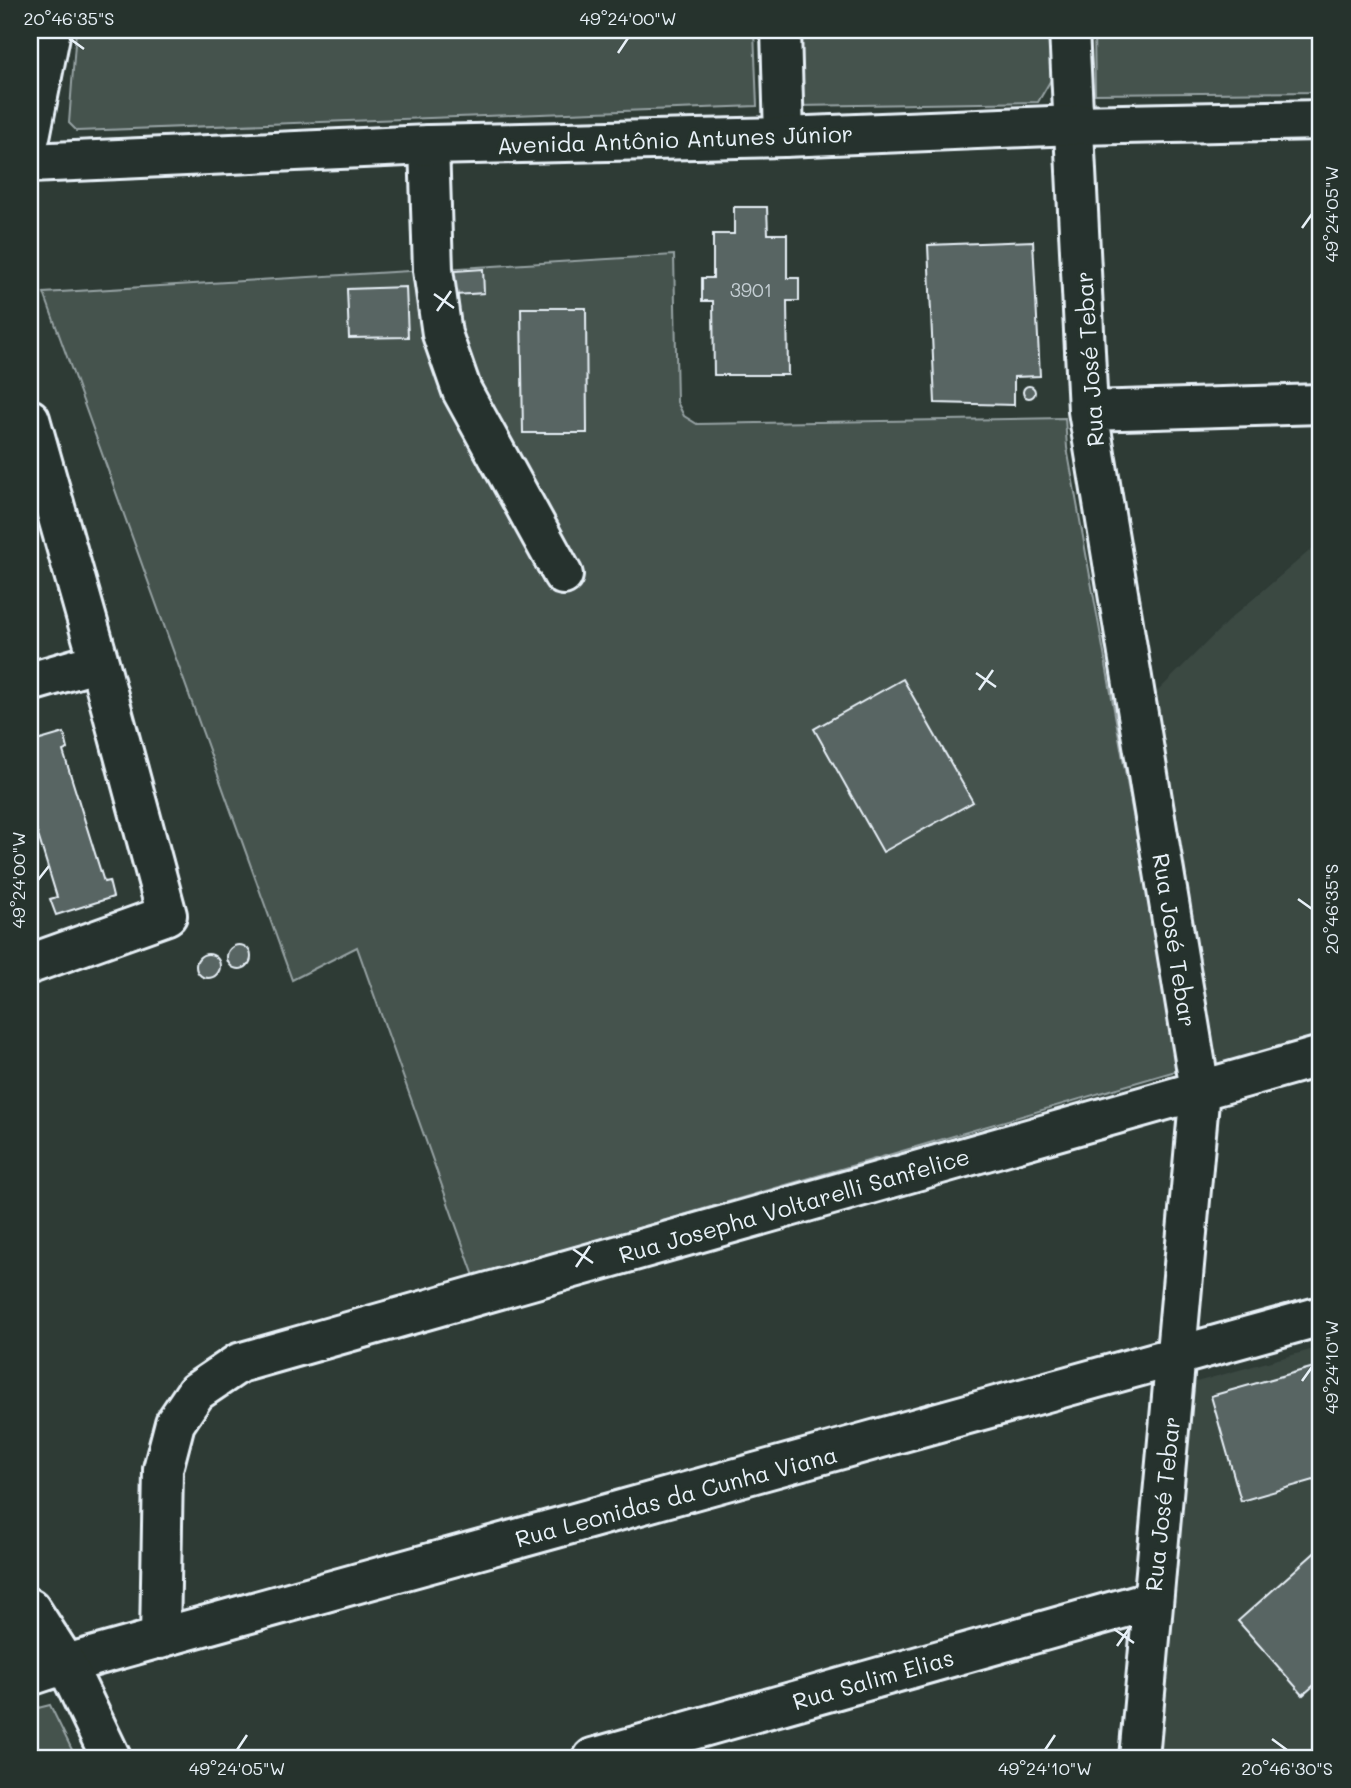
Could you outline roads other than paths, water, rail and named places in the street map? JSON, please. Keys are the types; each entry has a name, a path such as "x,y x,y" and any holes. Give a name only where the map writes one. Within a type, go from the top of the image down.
{"street":[{"path":"30,137 51,30"},
{"path":"781,30 783,137"},
{"name":"Rua José Tebar","path":"1069,30 1088,411 1200,1090 1139,1758"},
{"name":"Avenida Antônio Antunes Júnior","path":"30,163 429,145 1321,120"},
{"path":"429,145 433,270 442,334 462,391 563,575"},
{"path":"1088,411 1321,404"},
{"path":"30,419 167,915 30,964"},
{"path":"30,682 99,662"},
{"name":"Rua Josepha Voltarelli Sanfelice","path":"160,1639 163,1469 175,1423 196,1392 239,1363 1321,1056"},
{"name":"Rua Leonidas da Cunha Viana","path":"30,1676 1176,1358 1321,1315"},
{"name":"Rua Salim Elias","path":"593,1758 1153,1600"},
{"path":"30,1608 66,1664 111,1758"}]}
